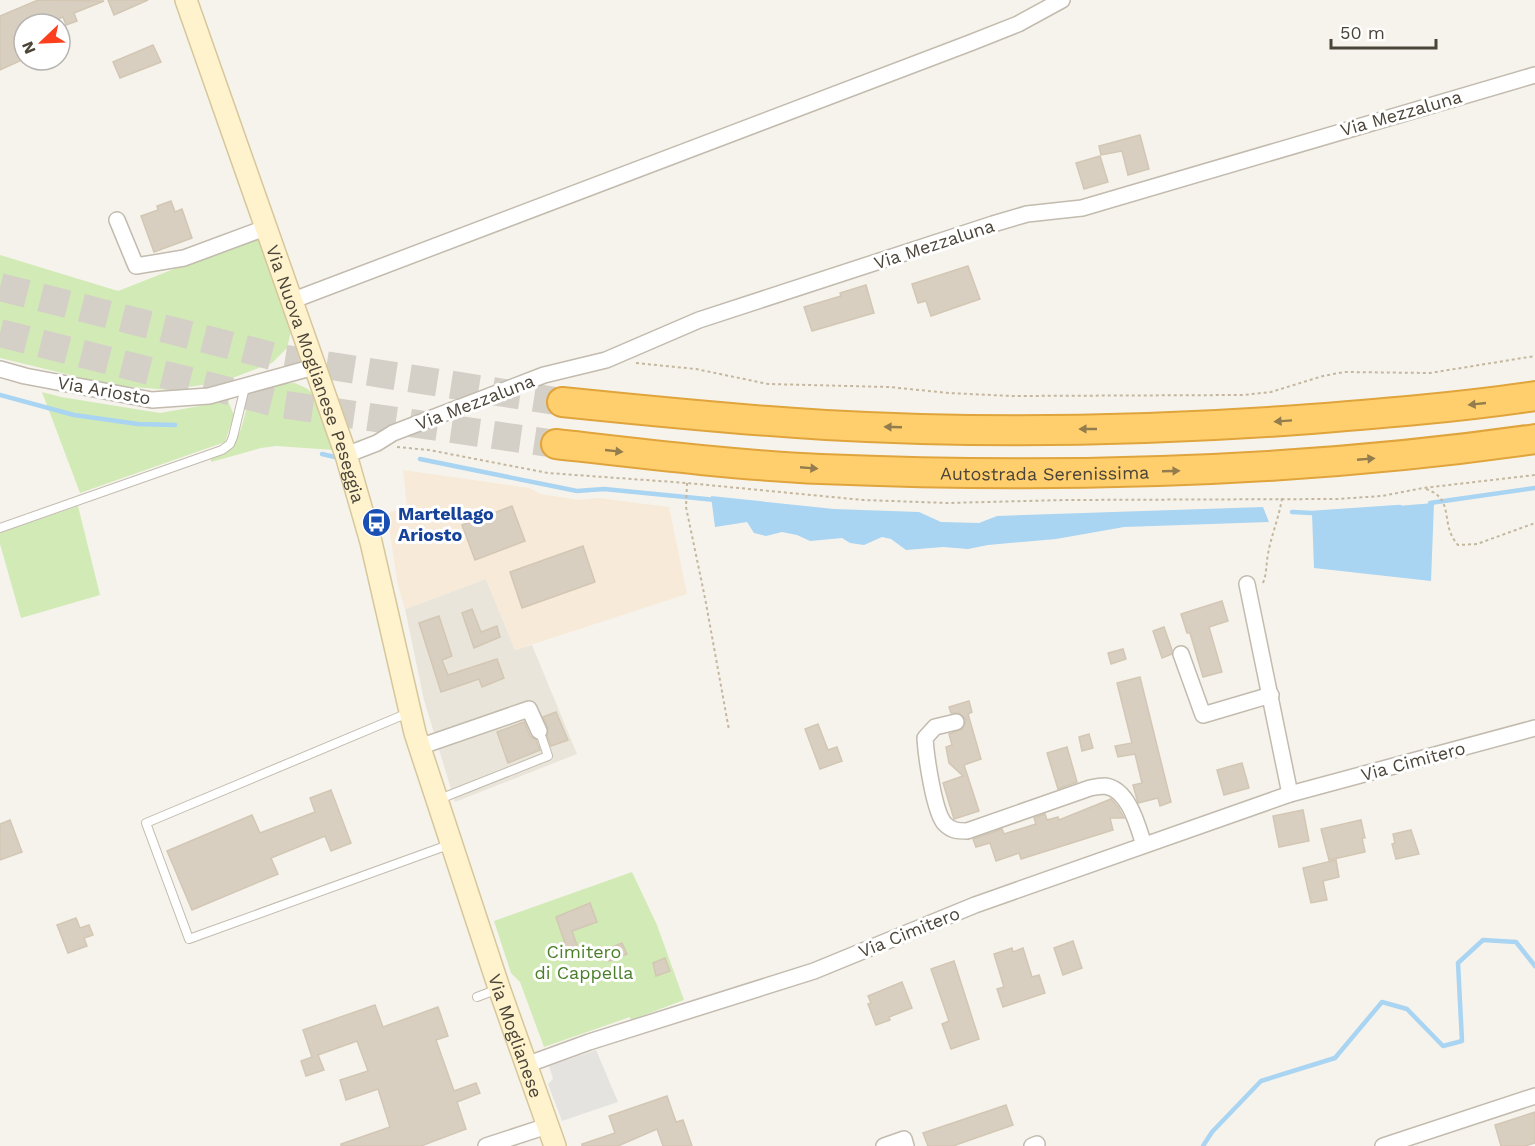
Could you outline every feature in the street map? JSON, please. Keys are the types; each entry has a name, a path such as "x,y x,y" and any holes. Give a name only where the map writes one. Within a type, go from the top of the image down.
{"highway":[{"path":"562,402 827,425 974,430 1108,429 1252,423 1484,403 1535,396"},
{"name":"Autostrada Serenissima","path":"556,444 657,456 820,469 971,473 1116,473 1258,468 1375,458 1535,439"}],"main road":[{"name":"Via Nuova Moglianese Peseggia","path":"186,0 346,455 371,542 419,747 478,925"},
{"name":"Via Moglianese","path":"478,925 555,1146"}],"street":[{"path":"291,302 980,39 1018,24 1062,0"},
{"name":"Via Mezzaluna","path":"346,455 377,443 393,433 544,375 606,360 699,320 1027,214 1082,208 1535,75"},
{"path":"117,220 136,266 184,258 265,228"},
{"name":"Via Ariosto","path":"0,369 25,376 152,400 209,396 314,366"},
{"path":"1247,584 1290,794"},
{"path":"1181,654 1203,715 1270,696"},
{"path":"419,747 529,709 540,735"},
{"path":"956,722 935,727 925,738 938,812 946,826 953,831 967,831 1090,788 1106,786 1113,789 1132,810 1144,845"},
{"name":"Via Cimitero","path":"526,1065 589,1042 814,971 975,905 1290,794 1535,728"},
{"path":"1383,1146 1535,1096"},
{"path":"486,1146 547,1126"},
{"path":"884,1146 904,1139 906,1146"}],"lane":[{"path":"0,528 222,450 230,444 233,437 245,386"},
{"path":"410,712 146,823 189,939 451,844"},
{"path":"436,800 548,756 540,735"},
{"path":"477,997 499,988"}],"path":[{"path":"606,360 696,369 768,384 889,387 1012,396 1242,395 1271,392 1344,372 1430,373 1535,356"},
{"path":"687,483 686,507 729,730"},
{"path":"1423,488 1441,496 1445,506 1448,531 1458,545 1477,544 1535,523"},
{"path":"1250,601 1263,583 1266,574 1268,553 1282,498"}],"shaded area":[{"path":"403,470 529,488 540,494 580,500 598,498 669,507 687,594 515,650 486,579 405,609 398,586 387,514 407,506"},
{"path":"486,579 515,650 532,645 577,754 455,802 424,700 405,609"},
{"path":"596,1050 618,1102 562,1121 548,1084 553,1079 549,1066"}],"green space":[{"path":"258,236 291,331 287,348 272,363 222,382 168,390 111,385 0,358 0,255 118,291"},
{"path":"295,383 308,389 317,399 334,450 276,446 211,462 211,459 223,452 236,438 243,424 251,393 276,384"},
{"path":"42,392 160,413 228,401 234,415 225,442 80,493"},
{"path":"78,506 100,595 21,618 0,544 0,533"},
{"name":"Cimitero di Cappella","path":"632,872 657,925 684,1000 631,1020 630,1017 544,1047 520,982 511,973 494,921"}],"water":[{"path":"711,496 834,509 919,512 941,522 979,523 997,516 1263,507 1269,522 1124,527 1056,539 968,549 943,547 906,550 891,539 882,537 864,545 850,543 842,538 810,541 782,532 766,536 754,533 747,522 715,527"},
{"path":"1434,503 1431,581 1314,568 1312,513"}],"building":[{"path":"38,0 104,1 74,13 77,21 72,23 72,12 12,12 12,64 0,70 0,16"},
{"path":"108,0 148,0 114,15"},
{"path":"153,45 161,62 120,78 113,62"},
{"path":"1140,135 1149,169 1128,175 1122,151 1101,155 1099,146"},
{"path":"1100,156 1108,182 1084,189 1076,163"},
{"path":"171,201 175,212 182,209 192,238 154,252 141,216 158,210 157,206"},
{"path":"968,266 980,299 931,316 926,301 918,303 912,284"},
{"path":"866,285 874,313 812,331 804,307 841,296 840,293"},
{"path":"512,506 525,541 475,560 462,525"},
{"path":"583,546 595,582 522,608 510,572"},
{"path":"1222,601 1228,621 1209,627 1222,672 1203,677 1190,633 1187,633 1181,614"},
{"path":"472,609 481,632 497,626 500,637 474,648 462,613"},
{"path":"439,616 452,656 442,660 448,675 497,659 504,678 482,687 479,679 441,692 419,623"},
{"path":"1164,627 1172,654 1162,658 1153,631"},
{"path":"1123,649 1126,659 1111,664 1108,653"},
{"path":"1140,677 1171,802 1160,806 1158,798 1138,803 1133,785 1142,783 1135,754 1118,757 1115,746 1132,743 1117,683"},
{"path":"969,701 972,712 968,714 981,759 964,765 979,811 954,819 943,783 963,776 949,763 946,747 952,745 949,734 962,729 966,720 959,713 951,713 949,707"},
{"path":"556,712 568,740 551,746 547,736 548,728 543,717"},
{"path":"524,722 540,750 508,763 497,732"},
{"path":"818,724 828,750 837,747 842,761 820,769 805,729"},
{"path":"1089,734 1093,748 1082,751 1079,737"},
{"path":"1067,747 1077,782 1058,789 1047,753"},
{"path":"1242,763 1249,788 1224,795 1217,770"},
{"path":"331,790 351,843 331,851 325,836 271,858 278,874 192,910 167,851 252,815 260,833 315,812 310,798"},
{"path":"1111,799 1124,818 1110,818 1113,830 1021,859 1019,853 996,861 990,843 976,847 973,839 1002,829 1004,834 1036,824 1034,818 1045,814 1047,820 1058,817 1059,820"},
{"path":"1303,810 1309,841 1279,847 1273,816"},
{"path":"10,820 22,852 0,860 0,824"},
{"path":"1361,820 1365,852 1329,860 1321,829"},
{"path":"1411,830 1419,854 1396,859 1392,844 1395,843 1393,834"},
{"path":"1336,860 1339,877 1323,881 1327,900 1311,903 1303,868"},
{"path":"590,903 597,922 572,931 578,948 568,952 556,917"},
{"path":"76,918 80,928 89,925 93,935 84,938 87,946 68,953 57,925"},
{"path":"1073,941 1082,968 1063,975 1054,948"},
{"path":"622,943 627,954 609,961 605,950"},
{"path":"1012,948 1013,952 1023,948 1032,977 1039,975 1045,993 1003,1007 997,989 1004,987 994,954"},
{"path":"665,958 670,971 656,976 653,963"},
{"path":"954,961 979,1039 951,1049 942,1024 949,1021 931,969"},
{"path":"902,982 912,1008 876,1025 868,1004 871,1003 868,996"},
{"path":"375,1005 383,1027 438,1007 448,1036 436,1040 454,1091 476,1083 480,1093 457,1102 466,1129 421,1146 341,1146 341,1144 390,1127 378,1089 346,1100 340,1080 368,1071 357,1041 318,1055 324,1070 306,1076 301,1061 312,1057 303,1030"},
{"path":"667,1096 676,1122 683,1120 692,1146 663,1146 657,1129 618,1146 582,1146 582,1144 615,1133 609,1116"},
{"path":"1006,1105 1013,1125 953,1146 928,1146 923,1133"},
{"path":"1535,1112 1535,1143 1525,1146 1501,1146 1495,1125"}],"waterway":[{"path":"0,395 74,415 138,424 175,425"},
{"path":"322,454 335,457"},
{"path":"420,459 577,491 604,489 716,500"},
{"path":"1430,503 1535,488"},
{"path":"1292,512 1312,513 1400,507"},
{"path":"1203,1146 1212,1132 1261,1081 1335,1058 1382,1002 1407,1009 1443,1046 1462,1041 1458,963 1483,940 1516,942 1535,966"}],"tunnel":[{"path":"0,287 280,358 562,402"},
{"path":"0,333 280,404 556,444"}],"place":[{"name":"Martellago Ariosto","path":"377,523"}]}
